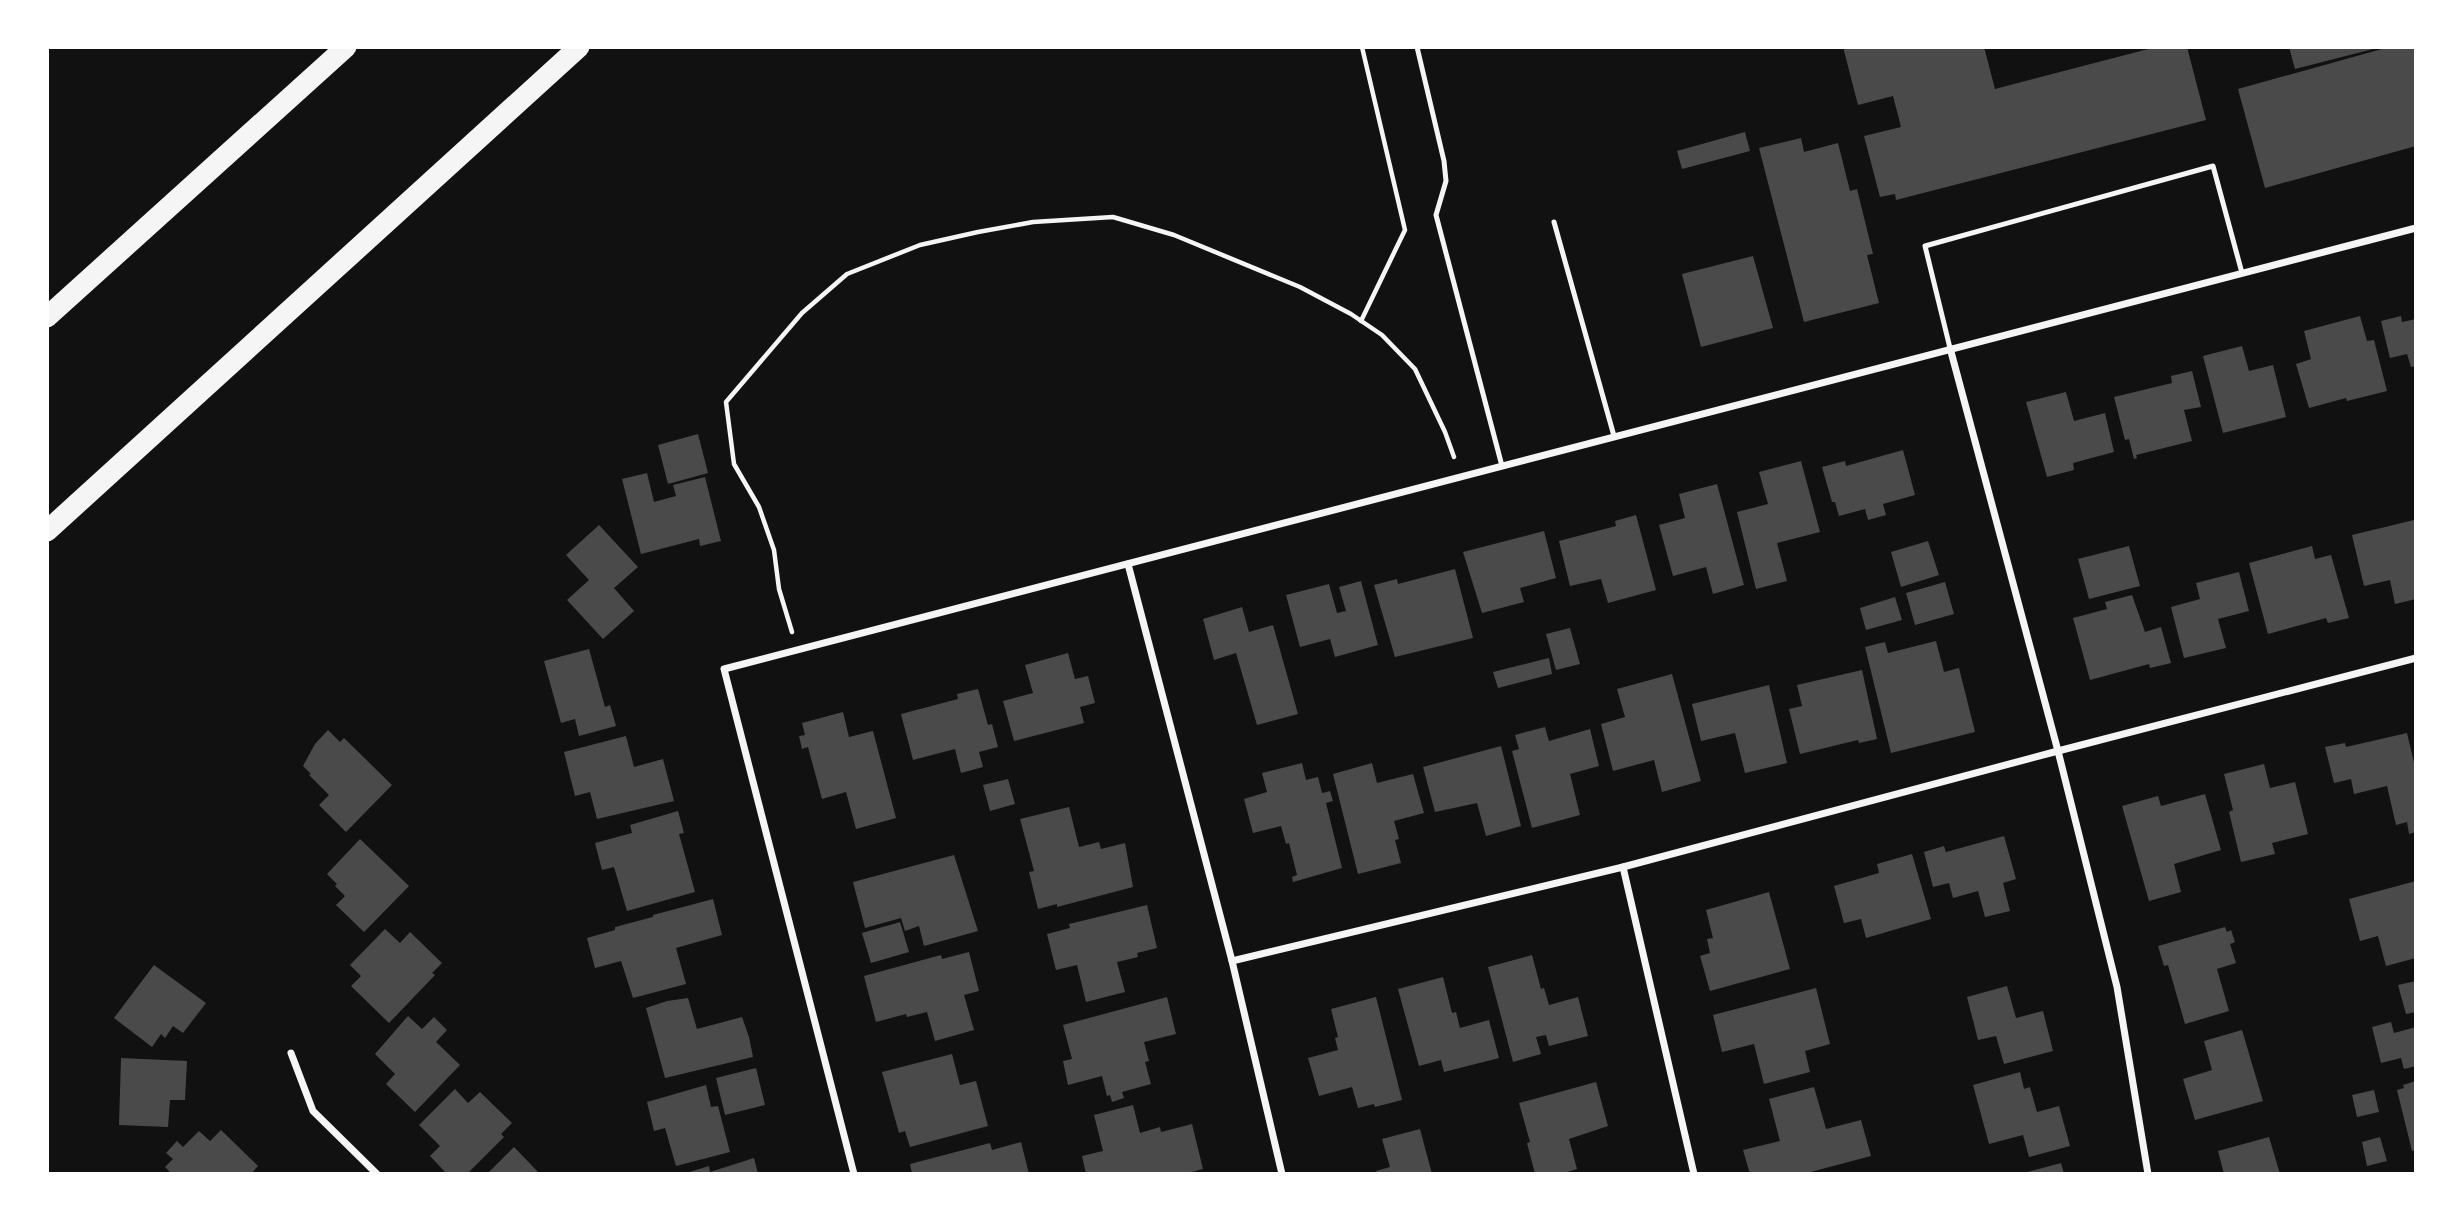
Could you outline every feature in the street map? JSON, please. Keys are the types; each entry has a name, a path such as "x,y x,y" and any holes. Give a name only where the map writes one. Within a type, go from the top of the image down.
{"highway":[{"path":"47,317 346,47"},
{"path":"47,531 579,47"}],"street":[{"path":"854,1174 724,669 2416,228"},
{"path":"1950,348 2058,751 2117,987 2148,1174"},
{"path":"1128,564 1232,961 1282,1174"},
{"path":"1232,961 1623,867 2416,658"},
{"path":"1623,867 1694,1174"},
{"path":"291,1053 313,1111 377,1174"}],"lane":[{"path":"1417,47 1444,161 1446,181 1436,215 1502,466"},
{"path":"1950,348 1924,246 2213,166 2242,273"},
{"path":"1554,222 1614,436"}],"path":[{"path":"1361,321 1405,230 1362,47"},
{"path":"796,650 779,589 774,550 759,507 734,464 726,402 802,313 847,274 920,245 1033,222 1113,218 1174,235 1300,286 1382,335 1415,369 1446,432 1461,477"}],"building":[{"path":"1843,47 1984,47 1995,89 2156,47 2187,47 2206,120 1896,200 1895,194 1880,197 1864,136 1901,127 1893,96 1858,105"},
{"path":"2289,47 2377,47 2377,48 2295,69"},
{"path":"2389,47 2416,47 2416,146 2265,188 2238,89"},
{"path":"1745,132 1750,151 1682,169 1677,151"},
{"path":"1801,138 1804,152 1838,143 1850,191 1857,189 1873,254 1867,255 1879,303 1804,322 1759,148"},
{"path":"1753,256 1773,328 1701,347 1682,274"},
{"path":"2360,316 2367,341 2374,340 2387,391 2309,408 2296,364 2311,359 2304,331"},
{"path":"2401,316 2402,322 2416,319 2416,366 2411,367 2407,354 2390,358 2381,321"},
{"path":"2242,346 2249,371 2273,365 2286,417 2223,433 2203,356"},
{"path":"2192,371 2201,407 2184,410 2192,441 2136,455 2137,458 2134,459 2129,439 2125,440 2114,397 2172,383 2171,376"},
{"path":"2066,392 2074,421 2105,413 2114,452 2073,463 2074,470 2047,477 2026,402"},
{"path":"698,434 708,473 668,484 658,445"},
{"path":"1903,450 1915,495 1883,504 1886,515 1868,520 1865,509 1839,516 1822,467 1845,461 1846,466"},
{"path":"1801,461 1820,532 1777,543 1787,581 1756,589 1737,512 1768,504 1759,472"},
{"path":"647,473 654,502 676,496 673,485 705,477 721,541 700,546 699,539 641,554 622,479"},
{"path":"1717,484 1744,585 1713,594 1706,567 1673,576 1659,525 1685,518 1679,494"},
{"path":"1636,515 1656,590 1608,603 1601,579 1570,586 1559,541 1616,526 1615,521"},
{"path":"2414,520 2416,599 2395,604 2390,580 2364,586 2352,535"},
{"path":"599,525 638,567 614,588 634,611 603,639 567,600 589,580 566,555"},
{"path":"1544,531 1556,578 1520,588 1524,602 1482,613 1463,552"},
{"path":"1928,541 1939,575 1901,587 1891,552"},
{"path":"2129,546 2140,586 2089,599 2078,559"},
{"path":"2312,546 2315,559 2331,555 2349,618 2328,623 2326,618 2268,634 2249,563"},
{"path":"1455,569 1473,638 1395,657 1374,585 1397,579 1398,584"},
{"path":"2239,572 2249,611 2218,619 2226,648 2184,658 2171,607 2200,599 2196,583"},
{"path":"1361,581 1378,645 1335,657 1330,639 1300,647 1286,595 1329,584 1337,613 1346,611 1339,587"},
{"path":"1945,582 1954,614 1915,625 1906,593"},
{"path":"2132,595 2145,632 2161,627 2171,663 2150,668 2149,664 2090,680 2073,618 2107,609 2105,602"},
{"path":"1895,597 1902,620 1866,630 1860,608"},
{"path":"1242,607 1249,632 1273,625 1298,714 1257,725 1236,653 1214,660 1203,619"},
{"path":"1570,628 1580,664 1556,670 1546,634"},
{"path":"1936,641 1944,672 1959,668 1975,732 1891,753 1865,647 1885,642 1888,653"},
{"path":"589,649 605,707 610,705 616,726 579,736 575,719 561,723 544,661"},
{"path":"1068,653 1075,679 1088,676 1095,703 1080,707 1084,723 1014,741 1003,701 1033,693 1025,665"},
{"path":"1549,658 1552,674 1498,688 1493,672"},
{"path":"1862,670 1877,739 1859,743 1858,740 1800,754 1789,709 1802,706 1797,685"},
{"path":"1672,674 1701,781 1662,792 1654,760 1613,771 1601,724 1625,717 1617,689"},
{"path":"1769,685 1787,763 1745,773 1735,733 1701,741 1692,704"},
{"path":"978,689 988,725 992,724 998,747 979,752 983,767 961,773 955,749 913,760 901,714 958,699 957,694"},
{"path":"843,712 849,737 873,731 896,818 856,829 846,792 822,799 808,747 802,749 799,736 805,735 802,723"},
{"path":"1545,727 1549,741 1590,729 1599,766 1570,774 1580,815 1532,828 1512,751 1519,749 1515,735"},
{"path":"328,730 340,742 344,738 392,785 346,832 319,805 329,795 303,766 315,744"},
{"path":"2407,733 2416,771 2416,832 2409,834 2407,822 2396,825 2387,786 2354,794 2351,779 2334,783 2325,747 2345,743 2346,747"},
{"path":"626,736 634,767 663,759 674,801 597,819 590,792 575,796 564,752"},
{"path":"1501,746 1521,826 1486,836 1477,803 1435,812 1423,767"},
{"path":"1302,763 1306,780 1318,777 1322,793 1330,791 1333,801 1326,803 1342,868 1293,882 1292,877 1297,875 1289,843 1286,844 1281,826 1253,833 1244,799 1267,792 1262,773"},
{"path":"1372,763 1377,783 1413,774 1424,813 1394,821 1399,839 1395,840 1401,863 1358,874 1333,774"},
{"path":"2264,764 2270,788 2295,782 2308,834 2272,843 2275,854 2241,862 2229,812 2233,810 2224,774"},
{"path":"1008,779 1015,804 990,811 983,785"},
{"path":"2205,794 2221,850 2174,864 2181,892 2149,901 2122,806 2158,796 2161,806"},
{"path":"1069,807 1079,847 1099,842 1101,849 1125,843 1133,887 1057,907 1057,904 1038,909 1029,872 1034,871 1020,819"},
{"path":"678,811 684,833 679,834 695,892 627,911 614,867 602,870 595,843 632,833 630,825"},
{"path":"2004,836 2016,879 2003,883 2010,911 1985,917 1978,891 1953,898 1949,883 1933,887 1924,852 1944,846 1946,852"},
{"path":"360,839 409,886 364,932 336,905 345,896 327,874"},
{"path":"1912,854 1931,919 1866,938 1861,919 1844,923 1834,886 1879,873 1877,864"},
{"path":"954,855 978,931 924,946 919,926 905,931 901,918 865,928 853,882"},
{"path":"2416,881 2416,958 2386,966 2378,936 2360,941 2349,899"},
{"path":"1769,892 1790,969 1710,991 1700,956 1710,953 1707,939 1713,938 1706,910"},
{"path":"713,899 722,935 676,948 686,984 633,998 621,961 595,968 587,938 653,915"},
{"path":"1147,905 1157,948 1137,953 1138,957 1117,962 1125,992 1086,1002 1077,965 1056,970 1047,934 1070,928 1069,924"},
{"path":"900,922 909,952 871,963 862,933"},
{"path":"2225,927 2227,932 2231,930 2235,942 2230,944 2236,963 2217,969 2229,1011 2185,1024 2168,965 2164,966 2158,946"},
{"path":"385,929 400,943 410,932 442,963 432,973 435,975 389,1023 351,986 361,976 350,965"},
{"path":"969,952 979,991 964,995 974,1030 935,1041 927,1012 876,1022 864,976 941,955 942,959"},
{"path":"1532,955 1541,989 1544,988 1549,1005 1578,997 1588,1036 1549,1046 1546,1035 1536,1037 1541,1054 1513,1062 1488,967"},
{"path":"154,965 206,1003 183,1033 173,1026 165,1038 161,1034 152,1047 114,1018"},
{"path":"1443,977 1452,1013 1456,1012 1460,1028 1489,1020 1499,1058 1444,1072 1441,1060 1419,1066 1398,989"},
{"path":"2416,981 2416,1012 2406,1014 2398,985"},
{"path":"2007,986 2016,1018 2043,1011 2053,1051 2004,1064 1996,1036 1978,1040 1967,997"},
{"path":"1816,988 1830,1044 1805,1051 1810,1072 1764,1084 1754,1044 1722,1052 1713,1015"},
{"path":"1167,997 1176,1034 1144,1042 1149,1061 1145,1062 1151,1084 1122,1092 1124,1098 1112,1102 1110,1095 1107,1096 1102,1076 1068,1085 1063,1061 1072,1059 1063,1025"},
{"path":"1376,997 1402,1100 1358,1108 1352,1087 1319,1096 1308,1058 1338,1050 1335,1038 1338,1037 1331,1009"},
{"path":"688,998 697,1029 742,1017 753,1057 665,1078 646,1008"},
{"path":"408,1016 422,1029 434,1017 447,1030 436,1042 460,1065 415,1112 386,1084 395,1074 375,1054"},
{"path":"2391,1022 2394,1033 2416,1027 2416,1066 2404,1069 2401,1058 2381,1063 2372,1027"},
{"path":"2242,1030 2263,1101 2195,1120 2183,1079 2212,1070 2204,1041"},
{"path":"952,1054 960,1085 976,1081 988,1126 910,1147 905,1131 899,1133 882,1072"},
{"path":"121,1058 187,1061 185,1100 170,1100 168,1127 119,1125"},
{"path":"756,1068 765,1105 725,1115 716,1078"},
{"path":"2020,1072 2024,1089 2030,1087 2037,1112 2059,1106 2070,1146 2029,1157 2023,1135 1989,1144 1973,1085"},
{"path":"2416,1081 2416,1150 2412,1151 2397,1090"},
{"path":"1596,1082 1608,1126 1569,1139 1577,1169 1561,1174 1535,1174 1527,1143 1530,1142 1519,1103"},
{"path":"706,1085 711,1107 718,1106 730,1152 676,1166 665,1128 654,1131 647,1102"},
{"path":"1814,1087 1826,1129 1861,1120 1871,1156 1803,1174 1750,1174 1743,1150 1780,1141 1769,1099"},
{"path":"455,1089 468,1103 480,1092 512,1123 501,1134 504,1137 467,1174 447,1174 430,1156 440,1146 419,1125"},
{"path":"2374,1090 2379,1112 2357,1117 2352,1095"},
{"path":"1133,1105 1140,1133 1160,1127 1161,1132 1192,1124 1203,1169 1184,1174 1086,1174 1082,1156 1103,1151 1094,1115"},
{"path":"1420,1129 1432,1174 1377,1174 1376,1171 1390,1167 1382,1139"},
{"path":"221,1130 258,1166 251,1174 172,1174 165,1167 173,1159 166,1153 177,1141 183,1147 199,1131 210,1141"},
{"path":"2269,1137 2280,1174 2224,1174 2218,1151"},
{"path":"2380,1137 2387,1161 2367,1166 2362,1142"},
{"path":"1021,1142 1029,1174 912,1174 910,1164 990,1143 992,1150"},
{"path":"514,1147 540,1174 487,1174"},
{"path":"754,1158 758,1174 683,1174 709,1166 710,1172"},
{"path":"2061,1163 2064,1174 2024,1174 2024,1173"}]}
